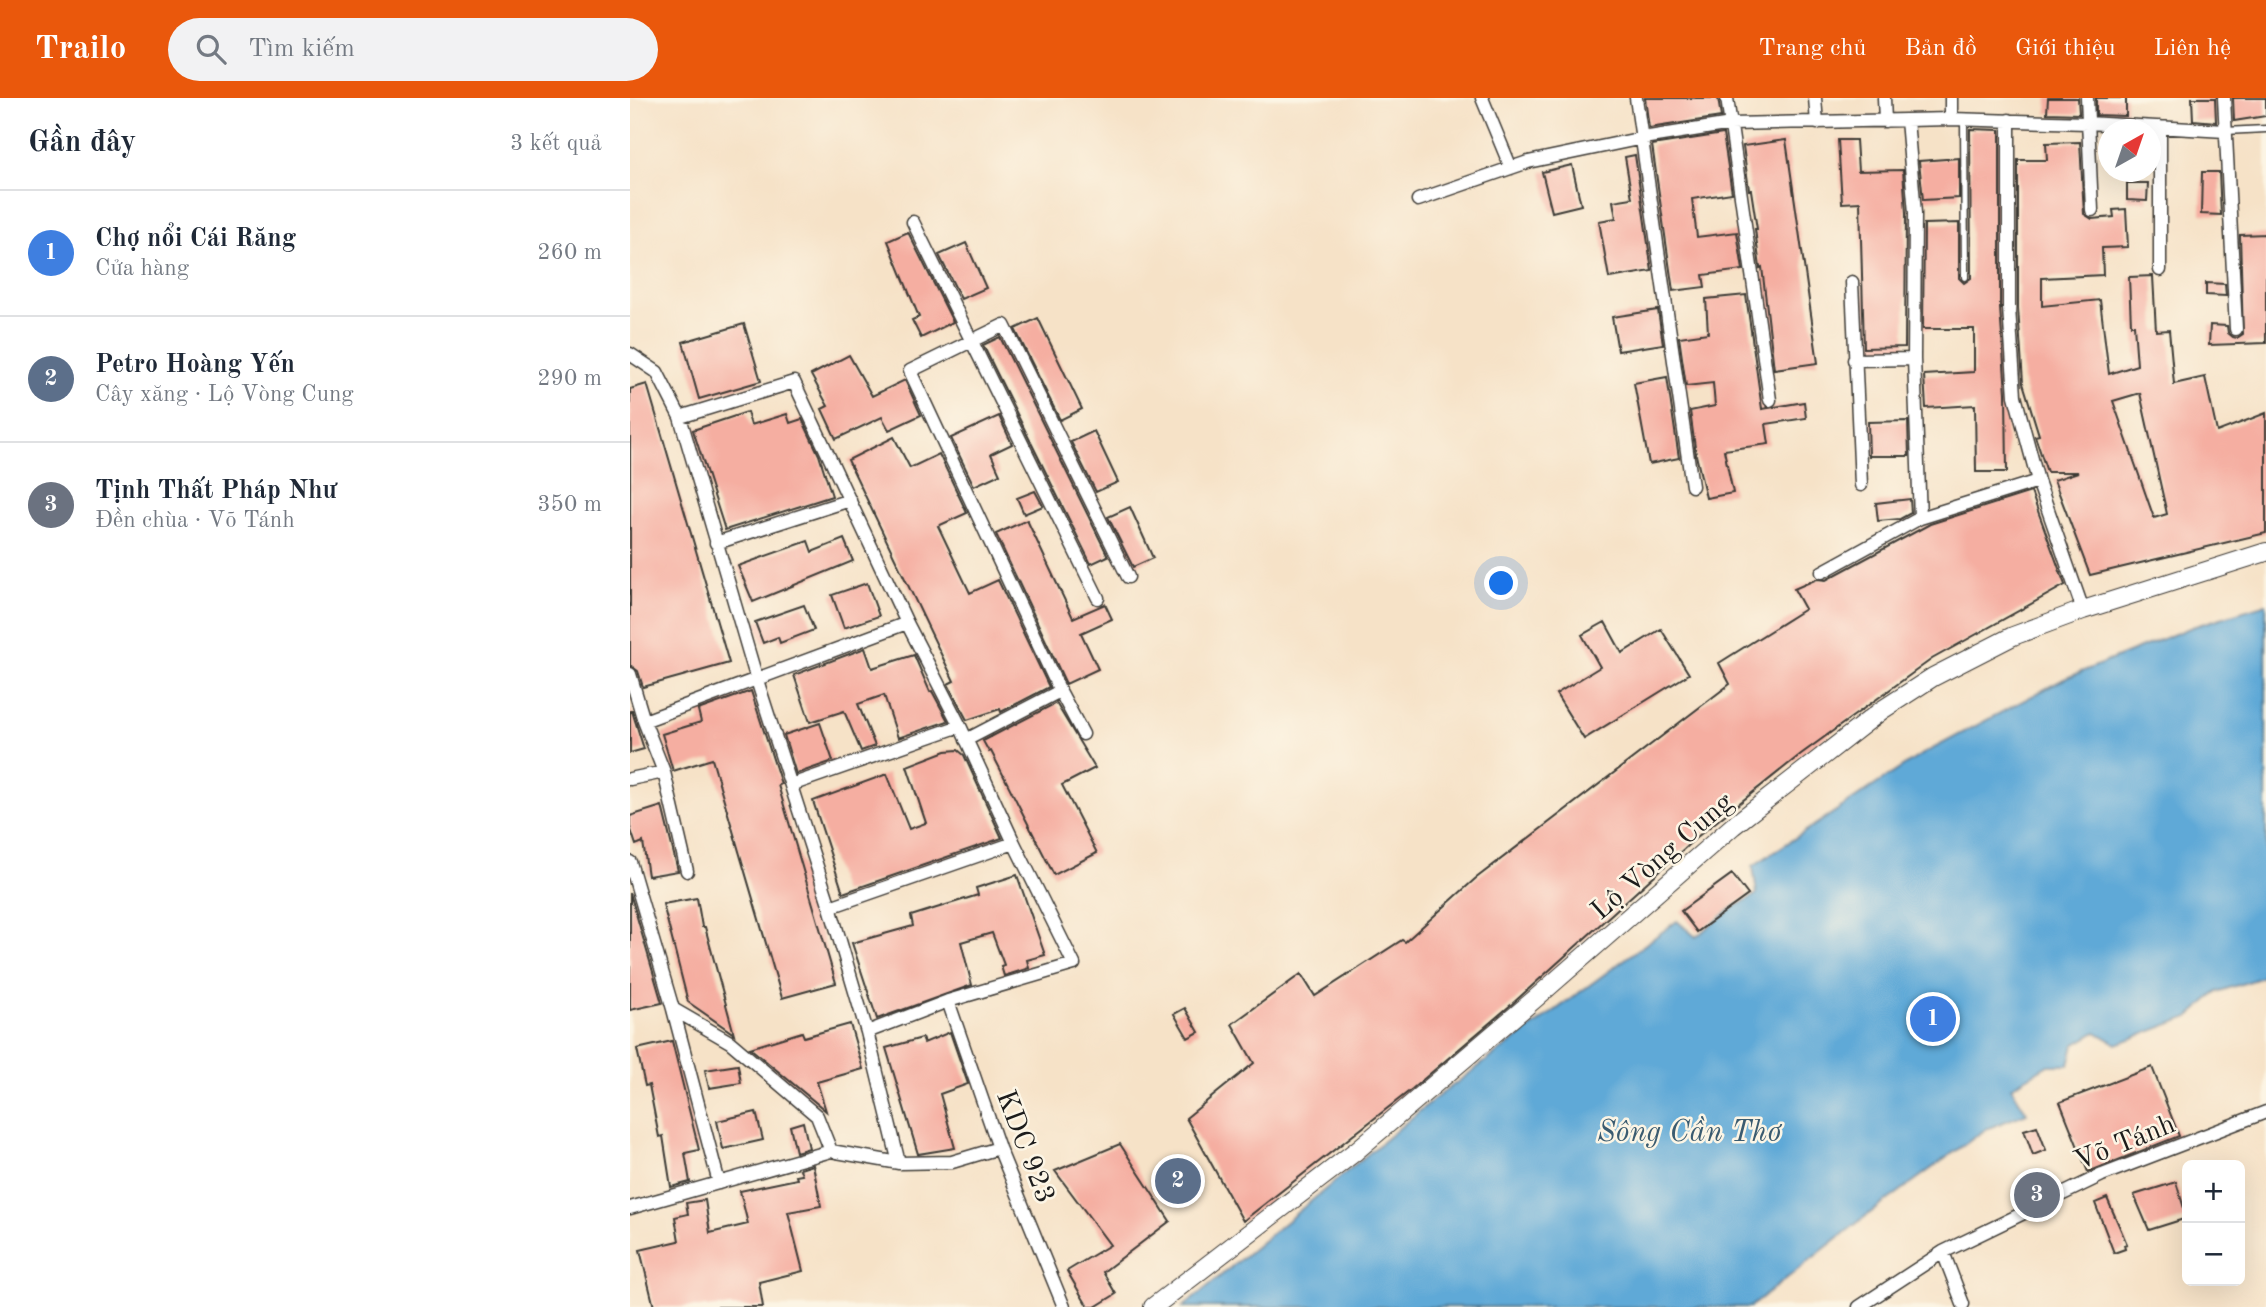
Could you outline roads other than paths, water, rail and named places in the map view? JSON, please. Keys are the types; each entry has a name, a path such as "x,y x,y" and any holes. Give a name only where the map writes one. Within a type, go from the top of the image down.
{"main road":[{"name":"Lộ Vòng Cung","path":"1153,1307 1356,1151 1733,826 1863,724 1933,677 2001,641 2083,610 2266,552"}],"street":[{"path":"1482,98 1511,168"},
{"path":"1636,98 1692,486"},
{"path":"1727,98 1770,400"},
{"path":"1815,98 1817,123"},
{"path":"1884,98 1885,121"},
{"path":"1951,98 1958,119"},
{"path":"2087,98 2092,210"},
{"path":"2224,98 2236,329"},
{"path":"1418,200 1528,162 1643,138 1731,124 1958,119 2098,124"},
{"path":"1907,120 1915,213 1914,359 1920,518"},
{"path":"2009,120 2009,308 2015,396 2038,481 2083,610"},
{"path":"2161,127 2225,131"},
{"path":"2160,182 2160,270"},
{"path":"913,222 1098,598"},
{"path":"1852,282 1861,485"},
{"path":"1083,734 1060,691 910,371 1004,325 1128,577"},
{"path":"630,354 657,372 680,417 757,680 867,1032 899,1163"},
{"path":"1854,360 1914,359"},
{"path":"680,417 794,382 907,623 960,726 1074,964 948,1001 867,1032"},
{"path":"1822,572 1920,518 2038,481"},
{"path":"716,543 850,500"},
{"path":"644,721 907,623"},
{"path":"630,674 644,721 664,772 687,871"},
{"path":"966,740 1060,691"},
{"path":"791,785 960,726"},
{"path":"630,779 664,772"},
{"path":"830,908 1014,843"},
{"path":"630,862 673,1009 719,1183"},
{"name":"KDC 923","path":"948,1001 999,1148 1064,1307"},
{"path":"673,1009 730,1042 817,1116 831,1151"},
{"name":"Võ Tánh","path":"1859,1307 1943,1252 2102,1174 2266,1112"},
{"path":"630,1208 831,1151 899,1163 952,1162 999,1148"},
{"path":"1943,1252 1963,1304"}],"lane":[{"path":"1958,119 1965,277"},
{"path":"2225,131 2266,130"}],"water":[{"name":"Sông Cần Thơ","path":"2266,604 2266,976 2217,992 2189,1017 2117,1044 2096,1032 2074,1045 2069,1065 2048,1065 2011,1087 2027,1113 1986,1129 1866,1216 1750,1307 1183,1307 1433,1100 1677,921 1696,937 1731,909 1757,894 1753,866 1919,756 2064,679 2192,627"}],"place":[{"name":"Chợ nổi Cái Răng","path":"1933,1019"},
{"name":"Petro Hoàng Yến","path":"1178,1181"},
{"name":"Tịnh Thất Pháp Như","path":"2037,1195"}]}
